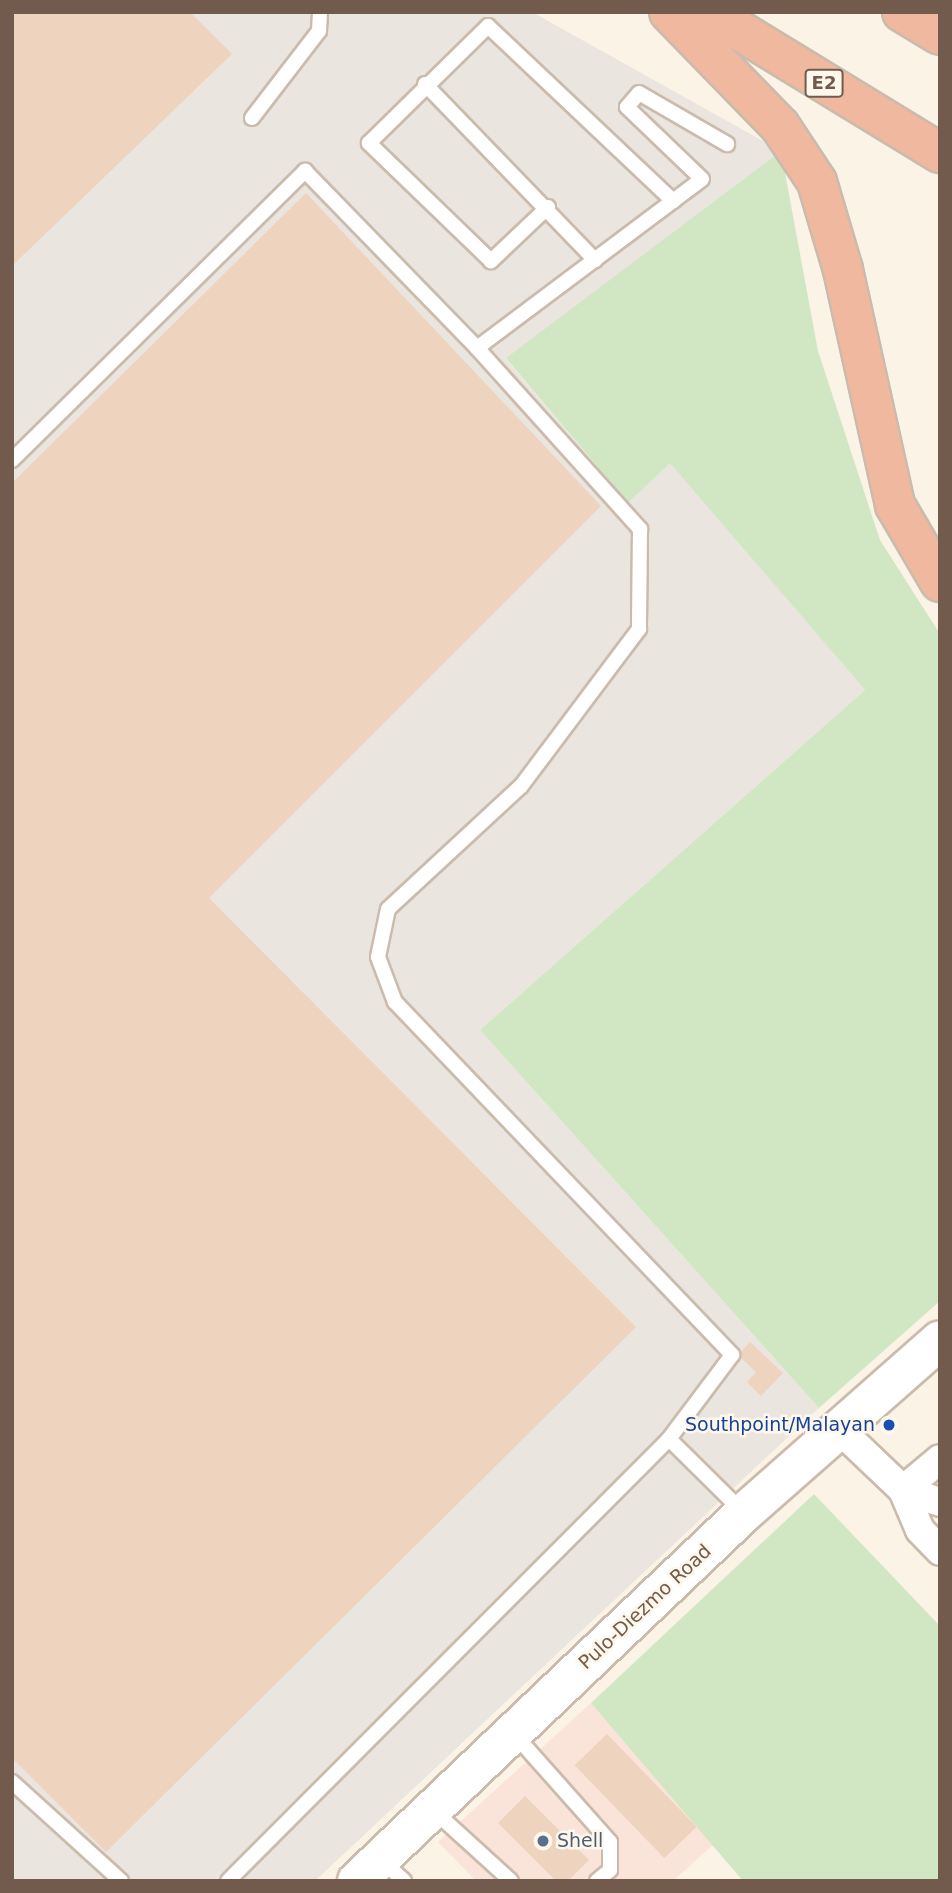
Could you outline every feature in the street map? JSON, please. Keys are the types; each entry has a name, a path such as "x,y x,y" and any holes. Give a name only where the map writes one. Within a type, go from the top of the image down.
{"highway":[{"path":"669,12 779,126 817,182 843,270 895,505 940,582"},
{"name":"E2","path":"709,12 940,153"},
{"path":"902,12 940,35"}],"main road":[{"name":"Pulo-Diezmo Road","path":"381,1874 432,1809 512,1732 744,1513 940,1340"}],"street":[{"path":"838,1428 903,1490 920,1530 940,1551"},
{"path":"903,1490 940,1459"},
{"path":"903,1490 940,1502"}],"lane":[{"path":"252,118 318,31 320,12"},
{"path":"548,207 491,261 369,143 425,84 488,26 673,201"},
{"path":"425,84 548,207 595,260"},
{"path":"477,348 702,179 627,107 639,93 727,144"},
{"path":"12,460 305,171 477,348 640,528 639,629 521,786 388,909 377,957 396,1002 732,1355 669,1439 228,1881"},
{"path":"669,1439 744,1513"},
{"path":"512,1732 610,1842 610,1870 597,1881"},
{"path":"12,1782 121,1881"},
{"path":"432,1809 511,1881"}],"shaded area":[{"path":"12,12 532,12 781,151 506,359 628,503 670,462 865,690 480,1030 819,1408 315,1881 12,1881"},
{"path":"591,1703 715,1843 673,1881 476,1881 438,1842"}],"green space":[{"path":"781,151 818,351 880,540 940,634 940,1301 819,1408 480,1030 865,690 670,463 628,503 506,358"},
{"path":"814,1494 940,1626 940,1881 743,1881 591,1703"}],"building":[{"path":"12,12 190,12 232,54 12,266"},
{"path":"306,193 601,506 209,898 636,1327 106,1852 12,1758 12,483"},
{"path":"750,1342 783,1373 761,1396 747,1382 756,1372 738,1355"},
{"path":"607,1734 697,1827 664,1858 575,1765"},
{"name":"Shell","path":"525,1796 589,1860 568,1881 556,1881 498,1823"}],"place":[{"name":"Southpoint/Malayan","path":"889,1425"},
{"name":"Shell","path":"543,1841"}]}
